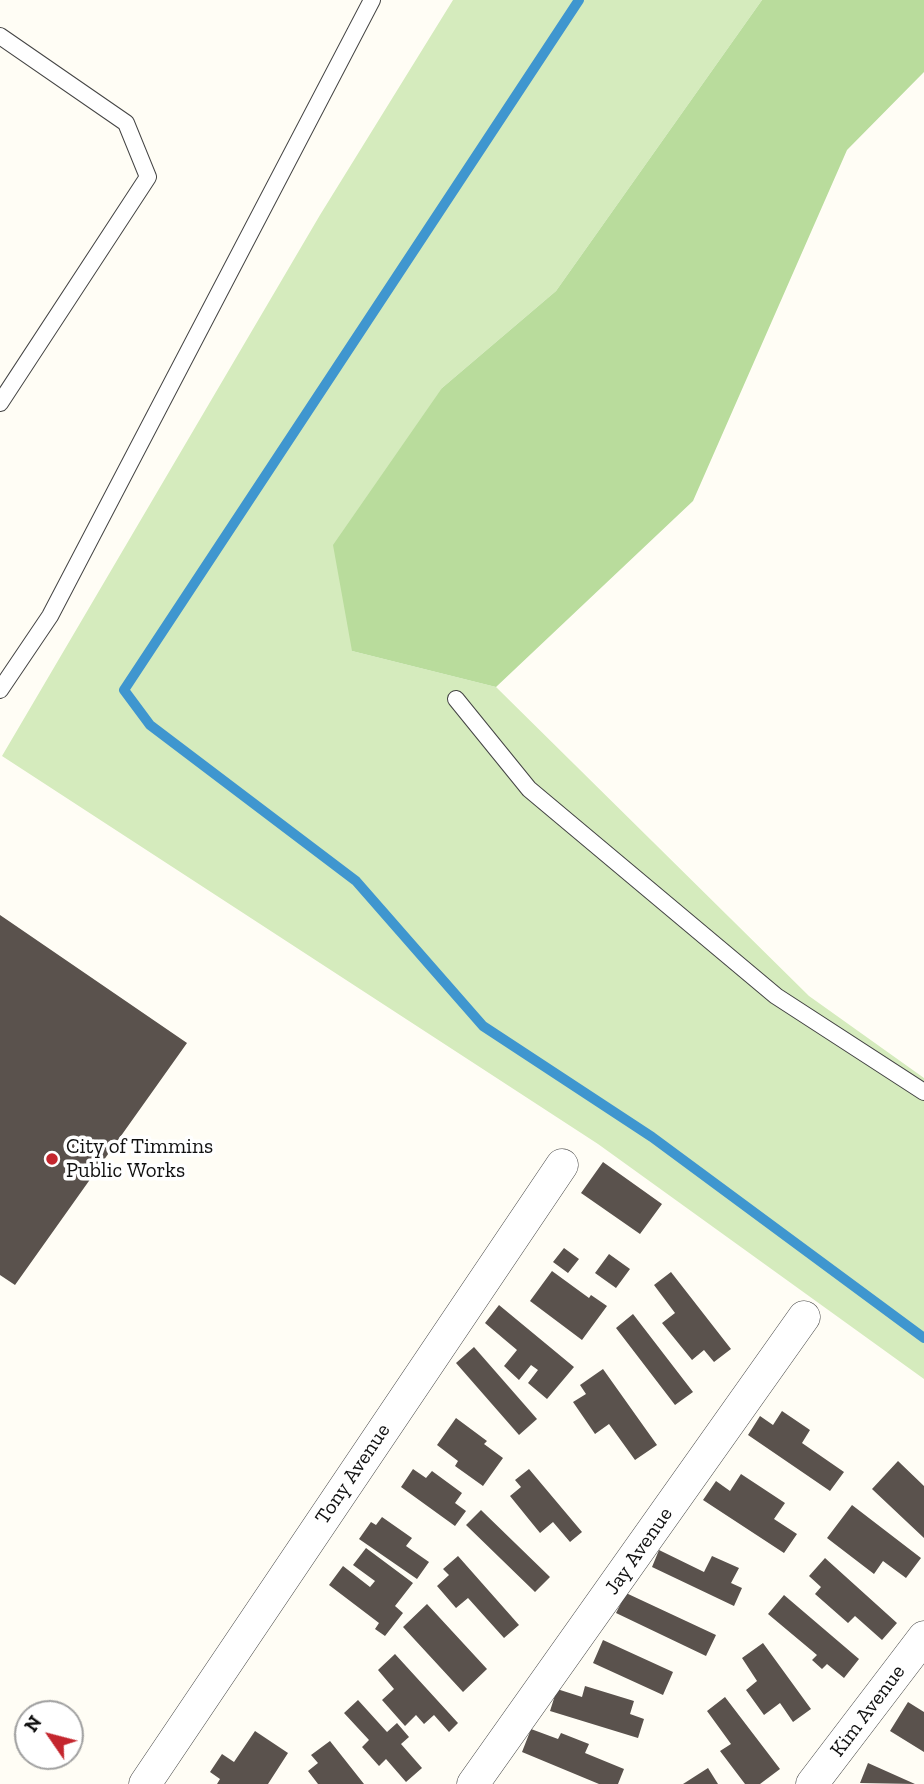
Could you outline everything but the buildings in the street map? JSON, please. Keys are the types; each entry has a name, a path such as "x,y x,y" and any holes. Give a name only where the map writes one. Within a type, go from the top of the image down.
{"street":[{"name":"Tony Avenue","path":"145,1784 562,1165"},
{"name":"Jay Avenue","path":"473,1784 804,1317"},
{"name":"Kim Avenue","path":"812,1784 924,1637"}],"lane":[{"path":"0,690 50,615 372,0"},
{"path":"0,36 126,123 148,177 0,403"},
{"path":"456,699 528,789 776,996 924,1091"}],"green space":[{"path":"453,0 762,0 556,291 442,388 352,651 496,687 809,996 924,1078 924,1379 598,1144 2,756 320,215"},
{"path":"762,0 924,0 924,72 847,150 693,501 496,687 352,651 333,545 442,388 556,291"}],"waterway":[{"path":"579,0 124,690 150,725 356,881 483,1026 652,1137 924,1338"}],"place":[{"name":"City of Timmins Public Works","path":"52,1159"}]}
